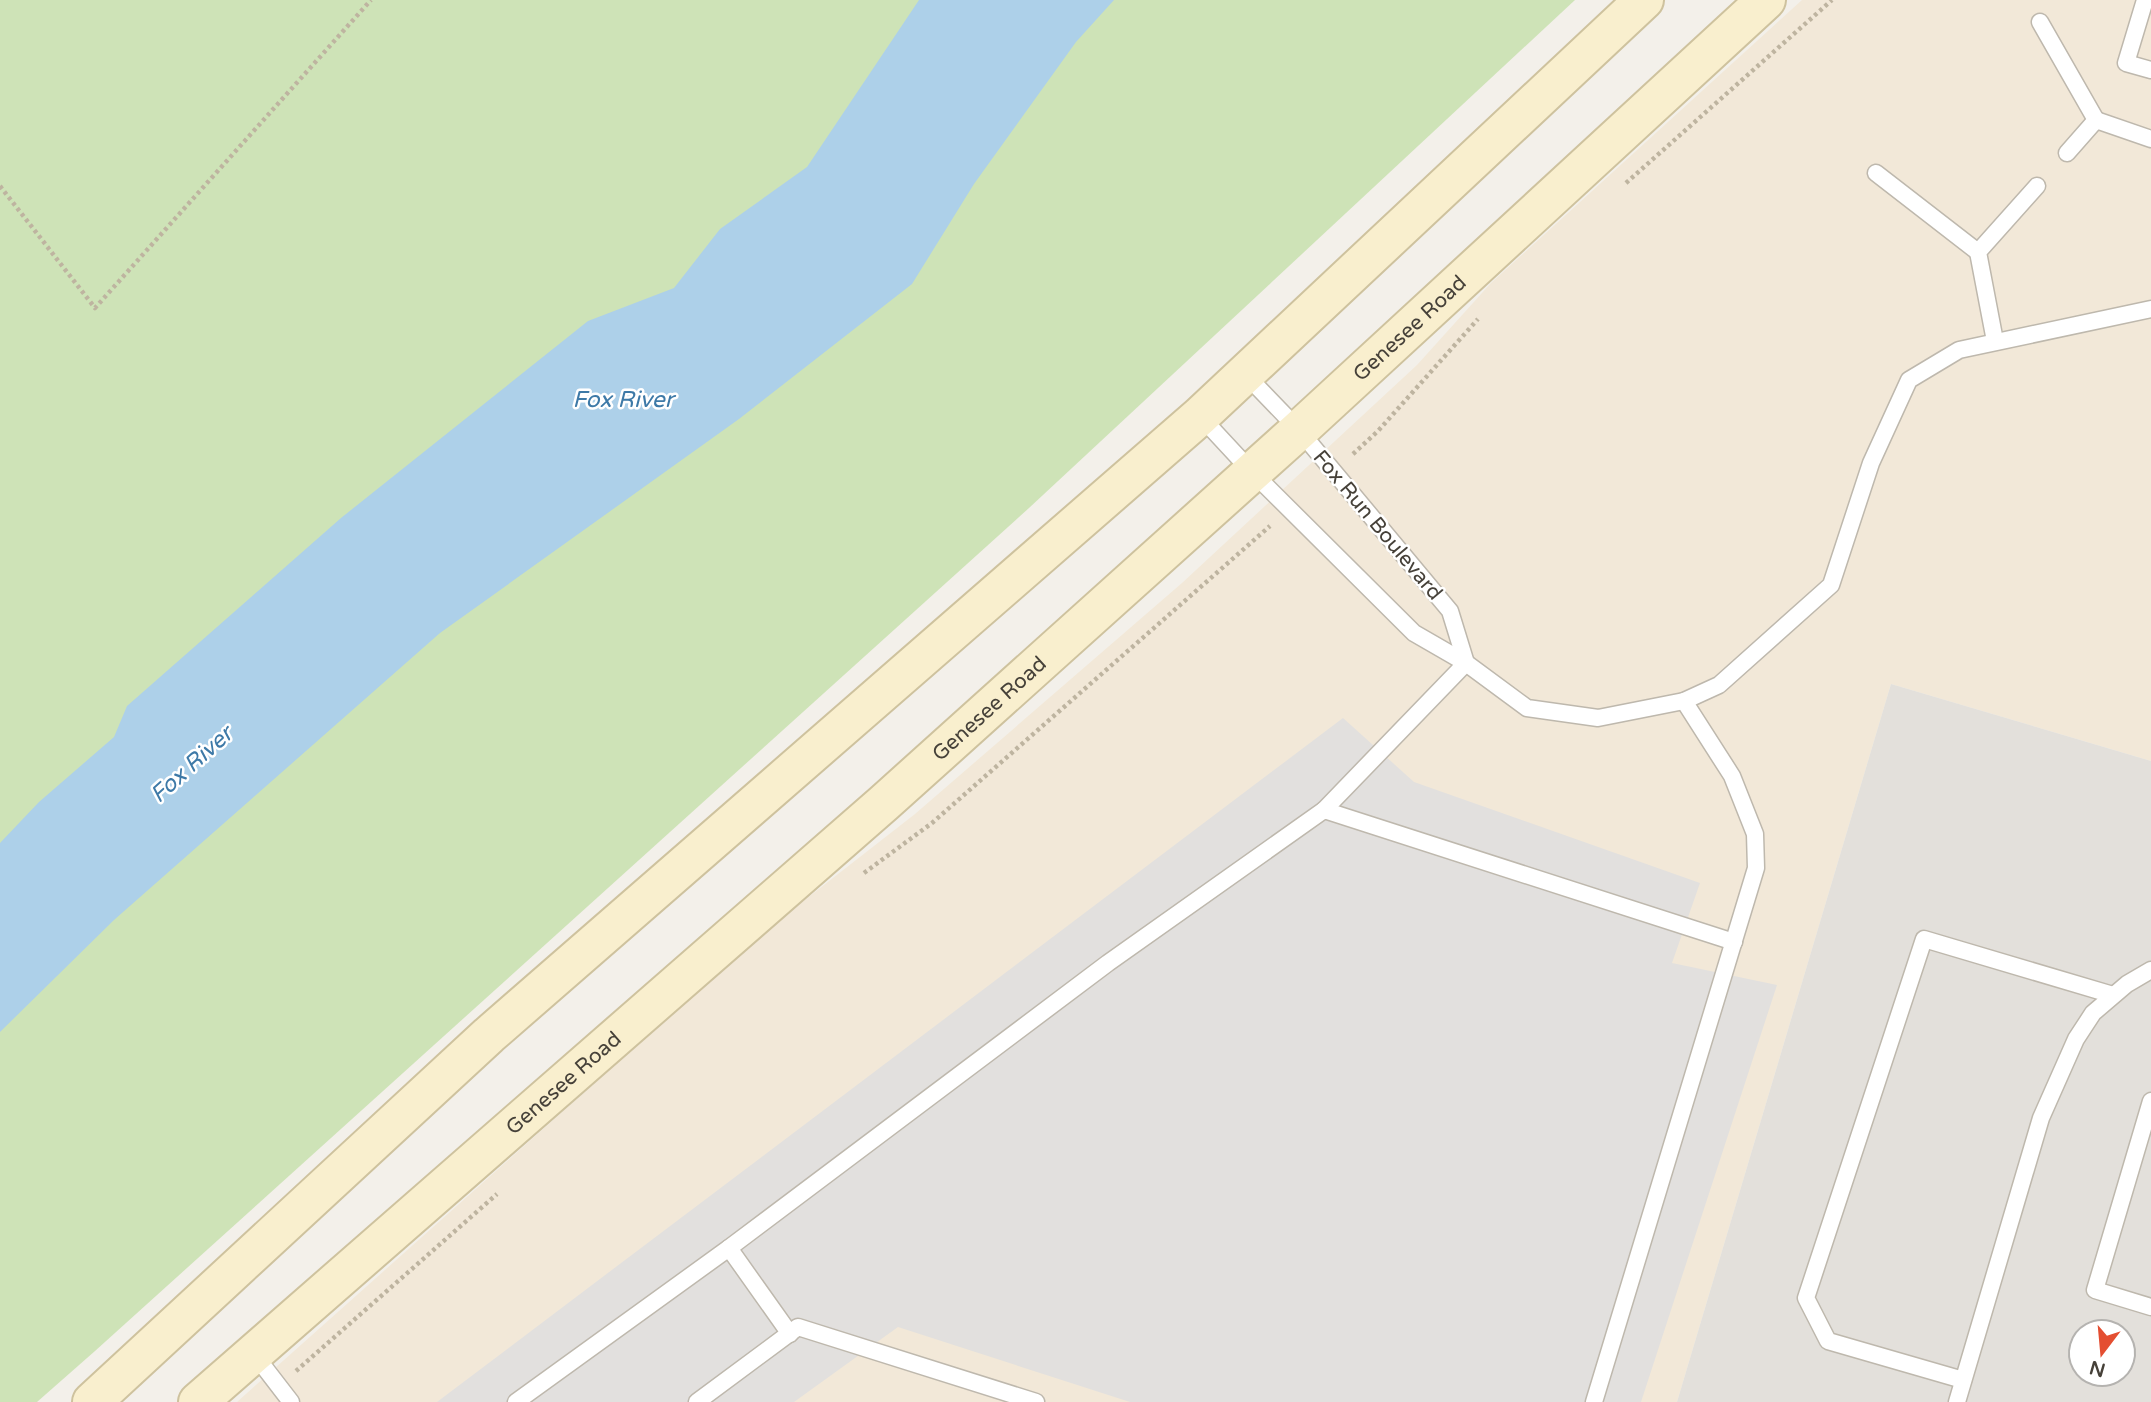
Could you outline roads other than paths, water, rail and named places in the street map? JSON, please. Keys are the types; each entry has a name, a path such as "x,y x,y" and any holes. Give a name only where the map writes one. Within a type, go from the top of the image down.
{"main road":[{"path":"92,1402 489,1035 1200,416 1644,0"},
{"path":"1712,46 1735,0"},
{"name":"Genesee Road","path":"198,1402 884,803 1299,430 1712,46 1766,0"}],"lane":[{"path":"2145,0 2126,63 2151,70"},
{"path":"2040,22 2096,120 2151,139"},
{"path":"2067,153 2096,120"},
{"path":"1876,173 1978,252 1995,341"},
{"path":"1978,252 2037,186"},
{"name":"Fox Run Boulevard","path":"1200,416 1252,472 1413,633 1466,663 1527,708 1598,718 1684,701 1719,685 1831,584 1871,463 1909,380 1959,350 2151,309"},
{"name":"Fox Run Boulevard","path":"1245,374 1299,430 1450,611 1466,663"},
{"path":"516,1402 729,1248 1108,963 1324,810 1466,663"},
{"path":"1594,1402 1756,868 1755,834 1732,776 1684,701"},
{"path":"1324,810 1734,942"},
{"path":"1963,1380 1828,1341 1806,1298 1924,939 2113,996"},
{"path":"1957,1402 2042,1118 2076,1039 2093,1013 2151,970"},
{"path":"2151,1101 2095,1290 2151,1307"},
{"path":"729,1248 790,1334"},
{"path":"697,1402 798,1327 1035,1402"},
{"path":"254,1354 291,1402"}],"water":[{"name":"Fox River","path":"919,0 1114,0 1076,42 974,184 912,284 739,419 440,633 114,920 0,1032 0,843 39,802 114,737 127,706 341,518 588,321 674,288 720,229 807,167"}]}
